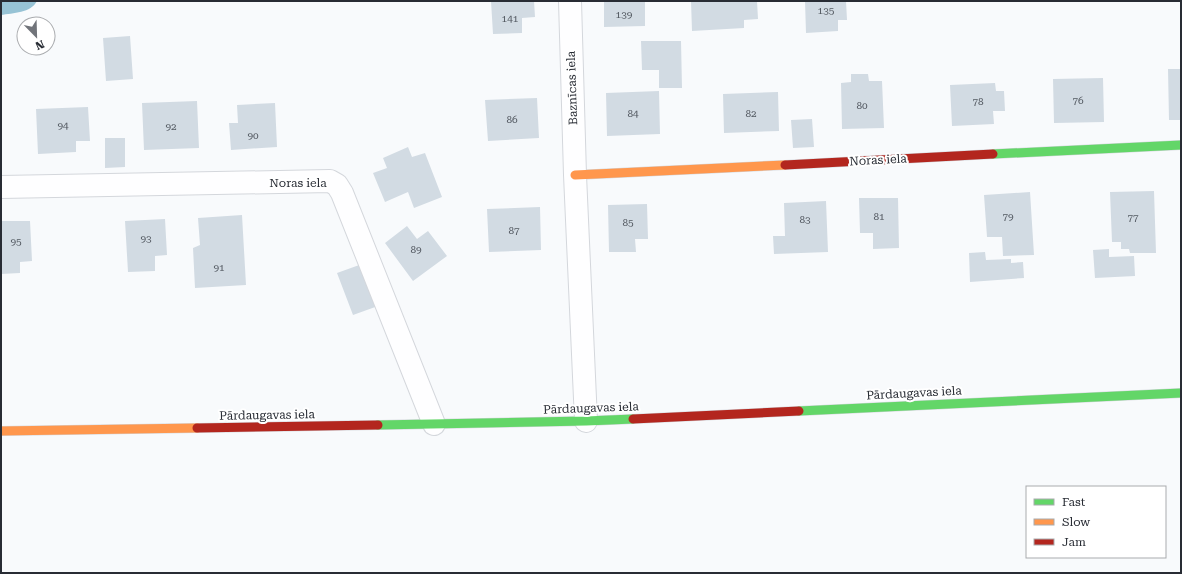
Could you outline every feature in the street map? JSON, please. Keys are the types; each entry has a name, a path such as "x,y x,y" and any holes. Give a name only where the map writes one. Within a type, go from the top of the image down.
{"street":[{"name":"Baznīcas iela","path":"570,1 575,175 586,421"},
{"name":"Noras iela","path":"575,175 1181,145"},
{"name":"Noras iela","path":"1,187 330,182 337,185 342,193 434,424"},
{"name":"Pārdaugavas iela","path":"1,431 586,421 1181,393"}],"water":[{"path":"1,1 37,1 31,8 26,10 1,15"}],"building":[{"path":"491,1 534,1 535,17 522,18 522,33 493,34"},
{"path":"604,1 645,1 645,26 604,27"},
{"path":"691,1 757,1 758,19 744,20 744,28 692,31"},
{"path":"805,1 846,1 847,20 838,20 838,31 806,33"},
{"path":"130,36 133,79 106,81 103,38"},
{"path":"641,41 681,41 682,88 659,88 659,70 642,70"},
{"path":"1168,69 1181,69 1181,120 1169,120"},
{"path":"851,74 868,74 869,81 882,81 884,128 842,129 841,83 851,82"},
{"path":"1103,78 1104,122 1054,123 1053,79"},
{"path":"995,83 996,91 1004,91 1005,111 993,111 994,124 952,126 950,85"},
{"path":"659,91 660,134 607,136 606,93"},
{"path":"778,92 779,131 724,133 723,94"},
{"path":"537,98 539,138 488,141 485,100"},
{"path":"197,101 199,148 144,150 142,103"},
{"path":"275,103 277,147 231,150 229,123 238,123 237,105"},
{"path":"88,107 90,141 76,141 76,152 38,154 36,109"},
{"path":"812,119 814,147 793,148 791,120"},
{"path":"105,138 125,138 125,167 105,168"},
{"path":"408,147 412,157 425,153 442,197 414,208 408,192 385,202 373,173 387,168 383,158"},
{"path":"1154,191 1156,253 1130,253 1129,249 1121,249 1121,242 1112,242 1110,192"},
{"path":"1030,192 1034,255 1003,256 1002,237 987,237 984,195"},
{"path":"859,198 898,198 899,248 873,249 873,233 860,233"},
{"path":"826,201 828,252 774,254 773,236 785,236 784,203"},
{"path":"647,204 648,239 635,239 636,252 609,252 608,205"},
{"path":"540,207 541,250 489,252 487,209"},
{"path":"242,215 246,285 195,288 193,248 200,245 198,218"},
{"path":"165,219 167,255 155,256 155,271 128,272 125,221"},
{"path":"1,221 30,221 32,261 20,262 20,273 1,274"},
{"path":"407,226 417,239 428,231 447,256 413,281 385,243"},
{"path":"1109,249 1109,257 1134,256 1135,276 1095,278 1093,250"},
{"path":"985,252 986,260 1011,259 1011,263 1023,262 1024,278 970,282 969,253"},
{"path":"362,264 378,306 353,315 337,273"}],"traffic: fast":[{"path":"993,154 1181,145"},
{"path":"799,411 1181,393"},
{"path":"378,425 633,419"}],"traffic: slow":[{"path":"575,175 785,165"},
{"path":"1,431 197,428"}],"traffic: jam":[{"path":"785,165 993,154"},
{"path":"633,419 799,411"},
{"path":"197,428 378,425"}]}
